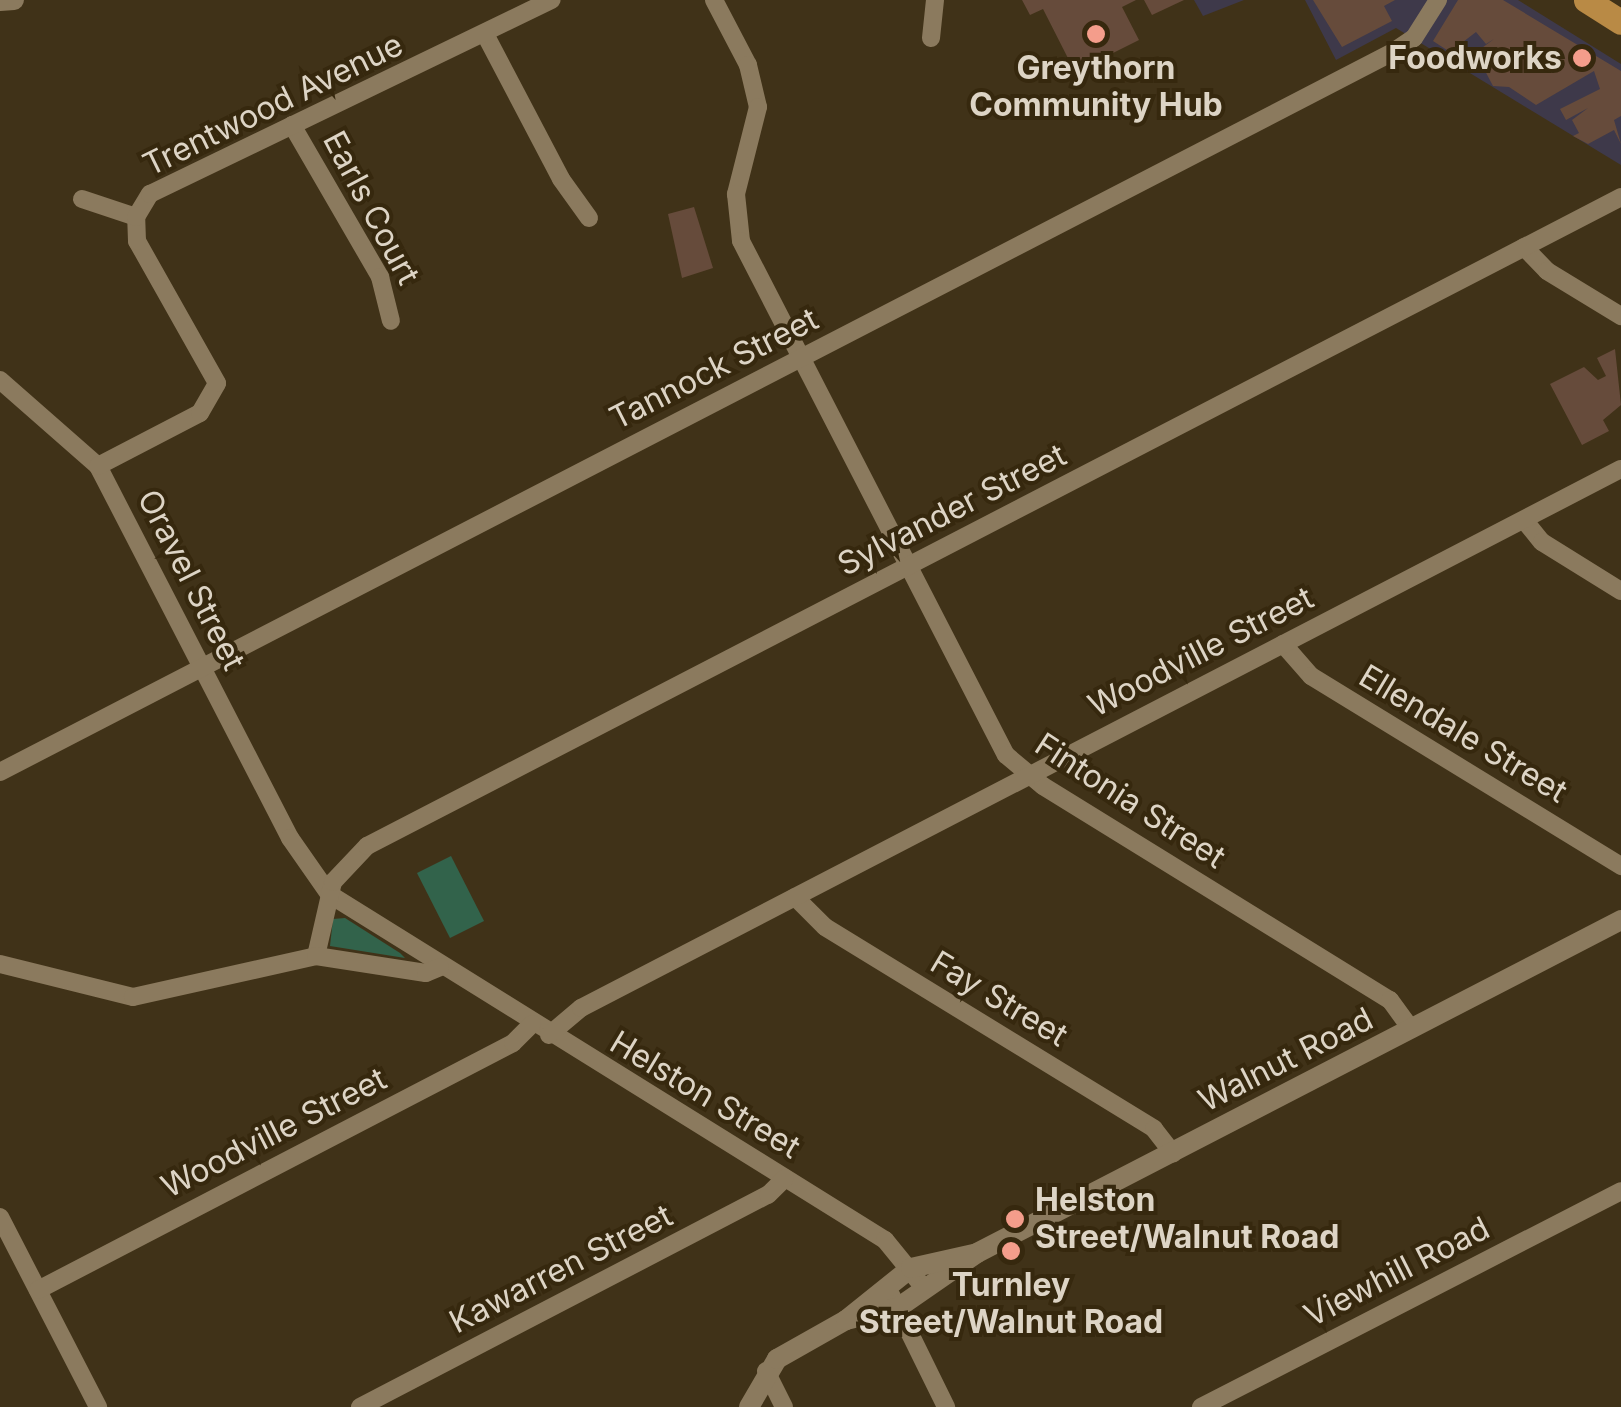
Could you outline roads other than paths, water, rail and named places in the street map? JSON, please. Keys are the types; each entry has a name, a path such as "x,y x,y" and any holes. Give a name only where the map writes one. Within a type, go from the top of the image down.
{"main road":[{"path":"1586,0 1621,22"}],"street":[{"path":"0,2 14,0"},
{"name":"Trentwood Avenue","path":"98,466 200,413 216,383 212,365 140,250 136,218 166,182 486,36 552,0"},
{"name":"Fintonia Street","path":"714,0 748,65 758,107 736,194 742,241 1006,755 1028,776 1390,1000 1411,1029"},
{"path":"930,38 935,0"},
{"name":"Tannock Street","path":"0,772 1402,46 1438,0"},
{"path":"486,36 561,179 589,218"},
{"name":"Earls Court","path":"292,125 380,277 390,321"},
{"name":"Sylvander Street","path":"328,894 340,872 367,846 1621,197"},
{"name":"Trentwood Avenue","path":"82,199 136,218"},
{"path":"1524,247 1547,270 1621,316"},
{"name":"Oravel Street","path":"0,380 98,466 290,838"},
{"name":"Woodville Street","path":"549,1035 568,1015 1621,469"},
{"path":"1524,520 1542,542 1621,591"},
{"name":"Ellendale Street","path":"1283,644 1311,676 1621,866"},
{"name":"Helston Street","path":"290,838 328,894 549,1035 886,1240 925,1289"},
{"path":"316,956 328,894"},
{"name":"Fay Street","path":"795,896 824,927 1154,1129 1172,1152"},
{"name":"Walnut Road","path":"846,1320 899,1308 977,1253 1621,920"},
{"path":"0,964 133,997 316,956 426,974 440,967"},
{"name":"Woodville Street","path":"38,1290 513,1043 532,1024"},
{"name":"Kawarren Street","path":"360,1407 768,1195 785,1178"},
{"name":"Viewhill Road","path":"1201,1407 1621,1191"},
{"path":"0,1217 98,1407"},
{"name":"Walnut Road","path":"755,1404 766,1372 846,1320 912,1268 977,1253"},
{"path":"886,1288 946,1407"},
{"path":"766,1372 784,1407"}],"place":[{"name":"Greythorn Community Hub","path":"1096,34"},
{"name":"Foodworks","path":"1582,58"},
{"name":"Helston Street/Walnut Road","path":"1015,1219"},
{"name":"Turnley Street/Walnut Road","path":"1011,1251"}]}
